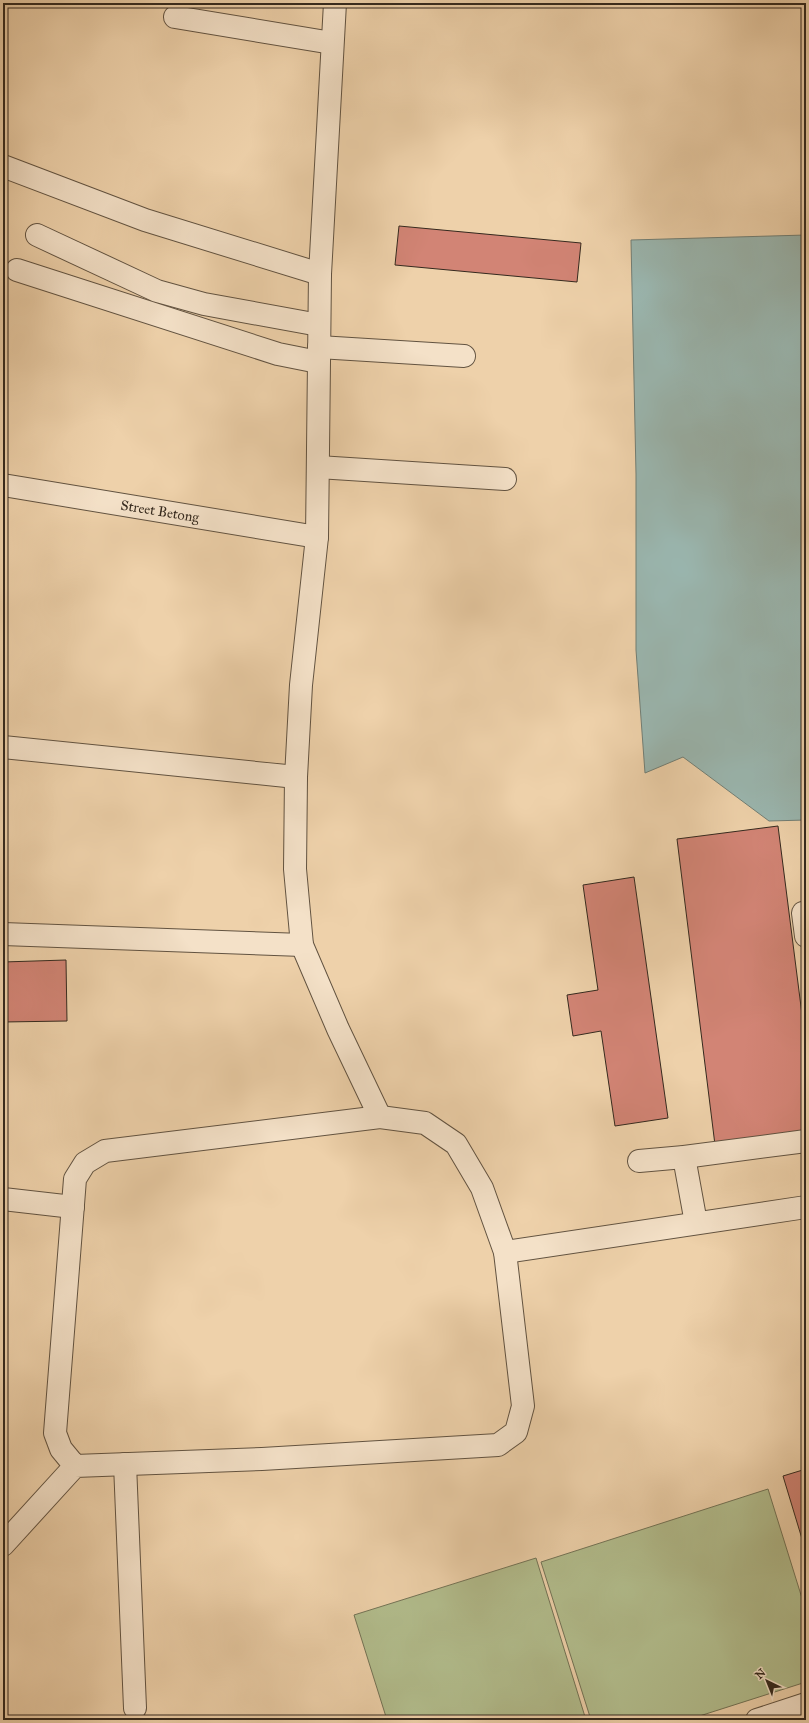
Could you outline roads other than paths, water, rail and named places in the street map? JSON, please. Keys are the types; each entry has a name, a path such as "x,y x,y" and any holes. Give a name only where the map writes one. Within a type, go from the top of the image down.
{"street":[{"path":"335,3 320,274 317,537 301,685 296,777 295,869 302,945 338,1029 380,1117"},
{"path":"175,17 332,43"},
{"path":"3,166 145,220 320,274"},
{"path":"37,235 157,291 204,304 319,325"},
{"path":"17,270 278,354 464,356"},
{"path":"318,467 505,479"},
{"name":"Street Betong","path":"3,485 317,537"},
{"path":"3,747 296,777"},
{"path":"803,913 806,936"},
{"path":"3,934 302,945"},
{"path":"3,1544 75,1466 262,1459 498,1445 516,1432 523,1406 505,1252 482,1188 456,1144 425,1123 380,1117 105,1151 85,1163 75,1179 55,1433 61,1449 75,1466"},
{"path":"639,1161 806,1142"},
{"path":"684,1157 696,1223"},
{"path":"3,1199 73,1207"},
{"path":"505,1252 806,1207"},
{"path":"125,1464 135,1708"},
{"path":"757,1720 806,1704"}],"water":[{"path":"806,235 806,820 769,821 683,757 645,773 636,650 636,474 631,240"}]}
